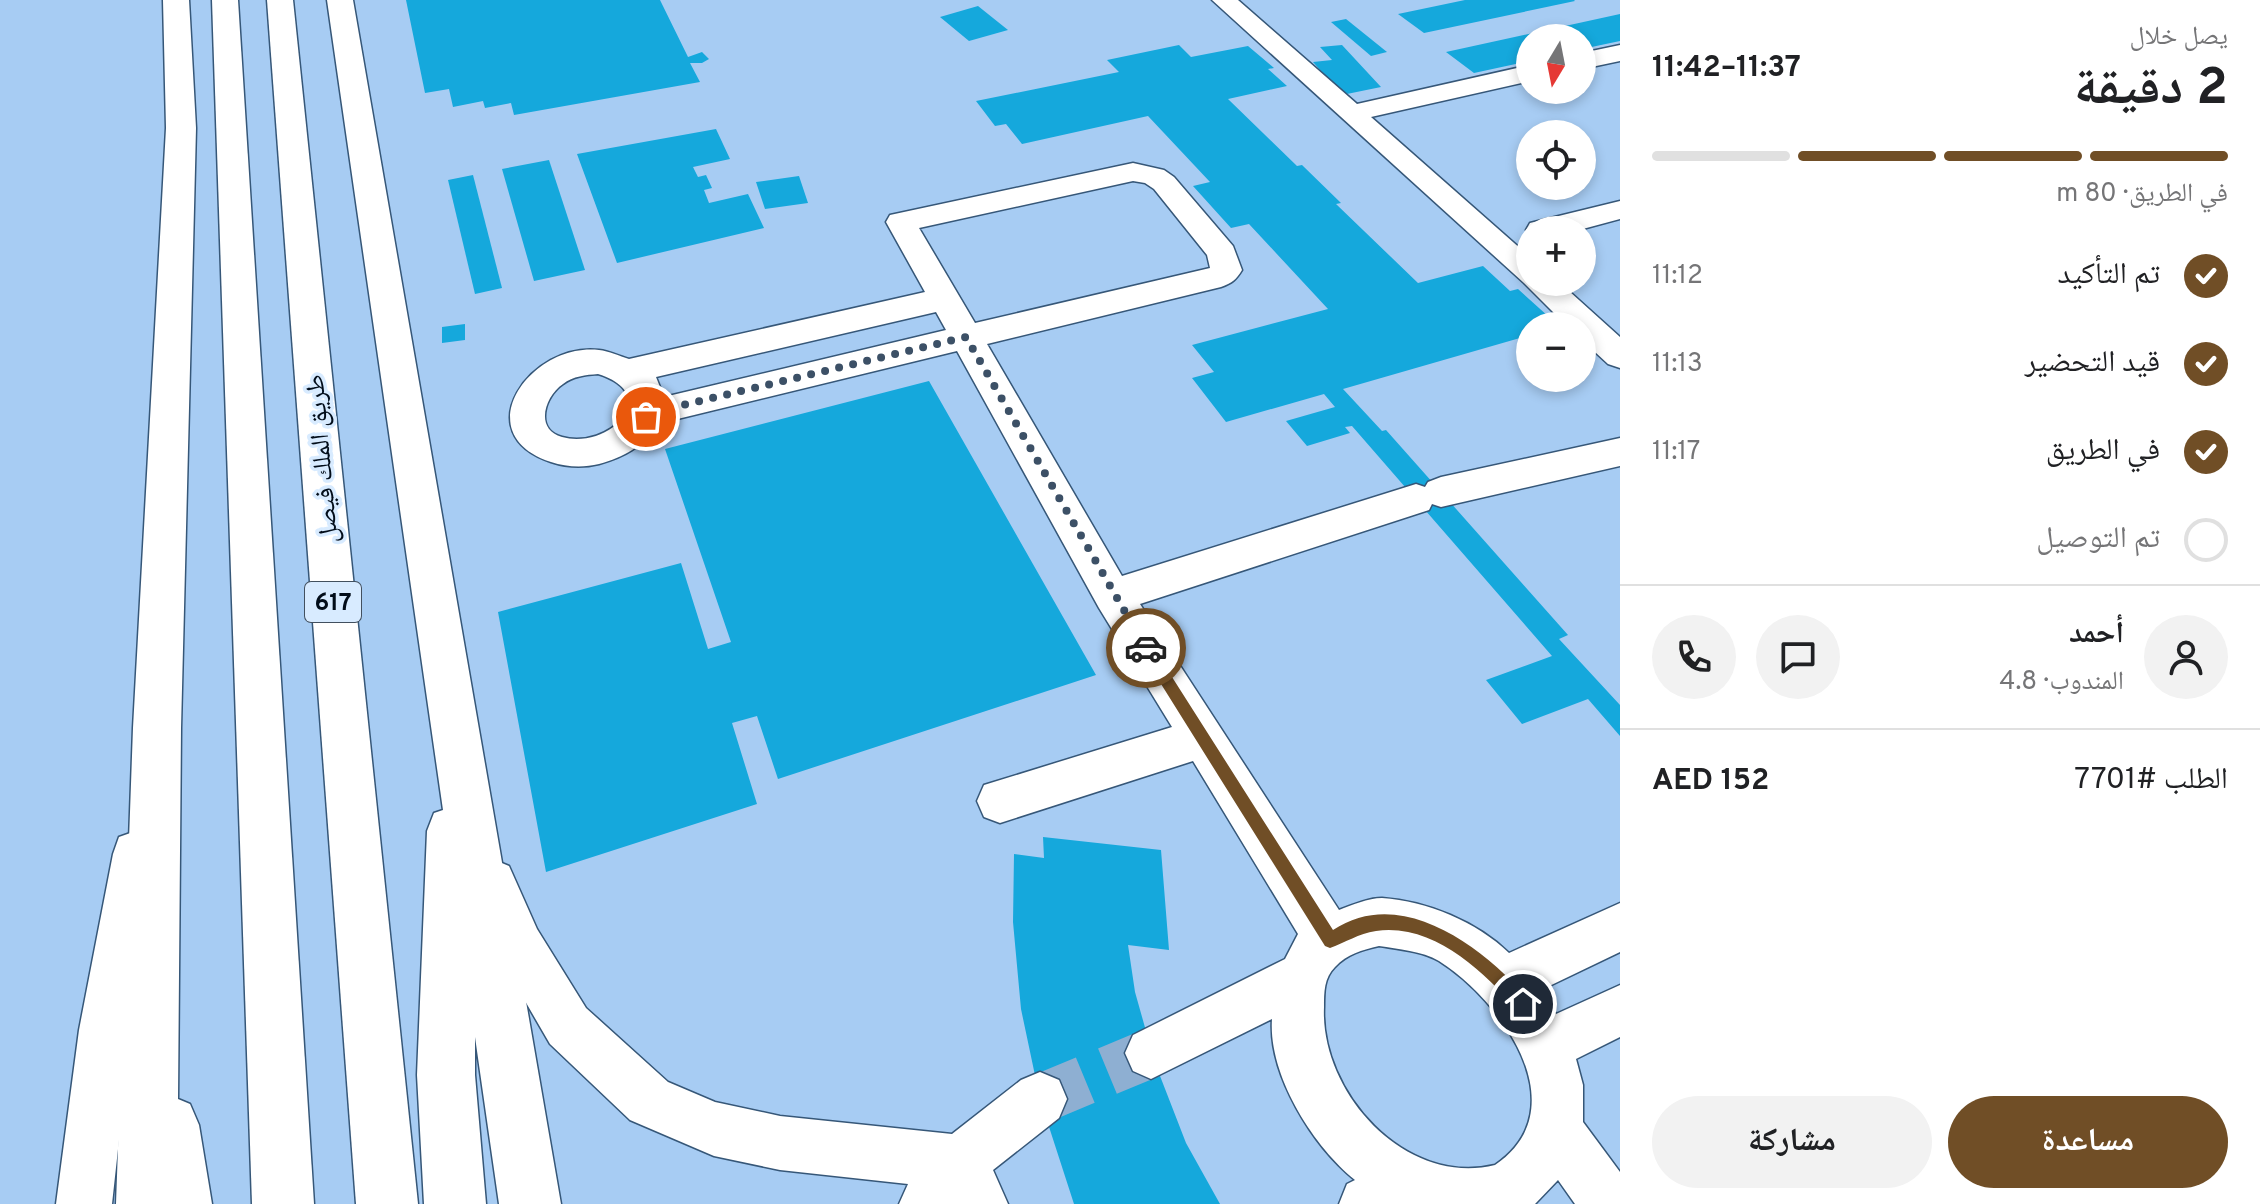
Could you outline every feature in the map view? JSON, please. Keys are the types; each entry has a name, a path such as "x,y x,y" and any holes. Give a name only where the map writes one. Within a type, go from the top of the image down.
{"main road":[{"path":"147,1204 157,728 181,128 176,0"},
{"path":"225,0 283,1204"},
{"name":"طريق الملك فيصل","path":"280,0 387,1204"},
{"path":"340,0 530,1204"},
{"path":"454,715 446,1075 455,1204"},
{"path":"151,1004 181,1204"}],"street":[{"path":"1224,0 1353,113 1516,236"},
{"path":"1596,58 1620,53"},
{"path":"1353,113 1516,76"},
{"path":"646,414 966,337 1221,276 1226,270 1222,253 1164,183 1154,176 1133,172 901,222 944,299 966,337 1113,596 1202,738 1316,959 1295,1014 1301,1056 1320,1099 1350,1139 1411,1195 1475,1198 1513,1188 1541,1165 1556,1130 1558,1089 1546,1046 1523,1004 1503,982 1455,943 1416,927 1379,922 1346,930 1316,959 1151,1053"},
{"path":"1596,216 1620,210"},
{"path":"1554,296 1620,356"},
{"path":"629,371 647,391 649,404 638,429 626,440 593,453 557,451 532,434 525,410 537,385 565,368 599,362 629,371 944,299"},
{"path":"1113,596 1428,496 1620,452"},
{"path":"84,1204 105,1030 157,728"},
{"path":"1000,801 1202,738"},
{"path":"474,840 520,946 568,1026 649,1101 714,1129 970,1183"},
{"path":"1503,982 1620,927"},
{"path":"1546,1046 1620,1010"},
{"path":"927,1204 970,1183 1040,1099"},
{"path":"1556,1130 1609,1204"}],"building":[{"path":"406,0 660,0 688,57 702,52 709,59 702,63 690,63 700,82 514,115 511,103 485,108 483,101 453,107 449,89 425,93"},
{"path":"1465,0 1575,1 1424,33 1398,14"},
{"path":"978,6 1008,30 969,41 940,17"},
{"path":"1620,14 1620,41 1596,46 1596,24 1574,24"},
{"path":"1346,19 1387,52 1371,56 1331,22"},
{"path":"1516,37 1516,64 1474,73 1446,52"},
{"path":"1179,45 1191,57 1248,46 1274,68 1268,69 1287,86 1228,99 1297,166 1302,165 1341,203 1336,204 1418,283 1483,266 1510,291 1516,290 1516,296 1526,296 1543,312 1516,312 1516,339 1343,389 1382,431 1386,430 1568,635 1559,639 1620,705 1620,736 1588,699 1522,724 1486,680 1552,656 1352,426 1345,427 1350,433 1307,446 1286,421 1335,407 1324,394 1226,422 1192,378 1214,372 1192,345 1328,309 1249,224 1231,228 1193,186 1210,182 1148,116 1022,144 1006,124 995,126 976,101 1119,72 1107,60"},
{"path":"1342,45 1381,87 1342,95 1313,62 1332,60 1320,47"},
{"path":"716,129 730,159 693,167 698,177 706,175 712,188 704,190 709,203 748,194 764,228 617,263 577,154"},
{"path":"549,160 585,270 534,281 502,169"},
{"path":"473,175 502,288 475,294 448,180"},
{"path":"799,176 808,203 765,209 756,182"},
{"path":"465,324 465,340 442,343 442,327"},
{"path":"929,381 1096,675 778,779 757,716 732,723 757,804 546,872 498,612 681,563 708,649 731,642 665,449"},
{"path":"1043,837 1161,850 1169,950 1128,945 1135,992 1155,1063 1186,1143 1220,1204 1074,1204 1040,1099 1021,1009 1013,922 1014,854 1044,858"}],"tunnel":[{"path":"1040,1099 1151,1053"}],"way so far":[{"path":"646,417 646,414 966,337 1113,596 1146,648"}],"route":[{"path":"1146,648 1330,940 1346,930 1379,922 1416,927 1455,943 1491,970 1523,1004"}]}
